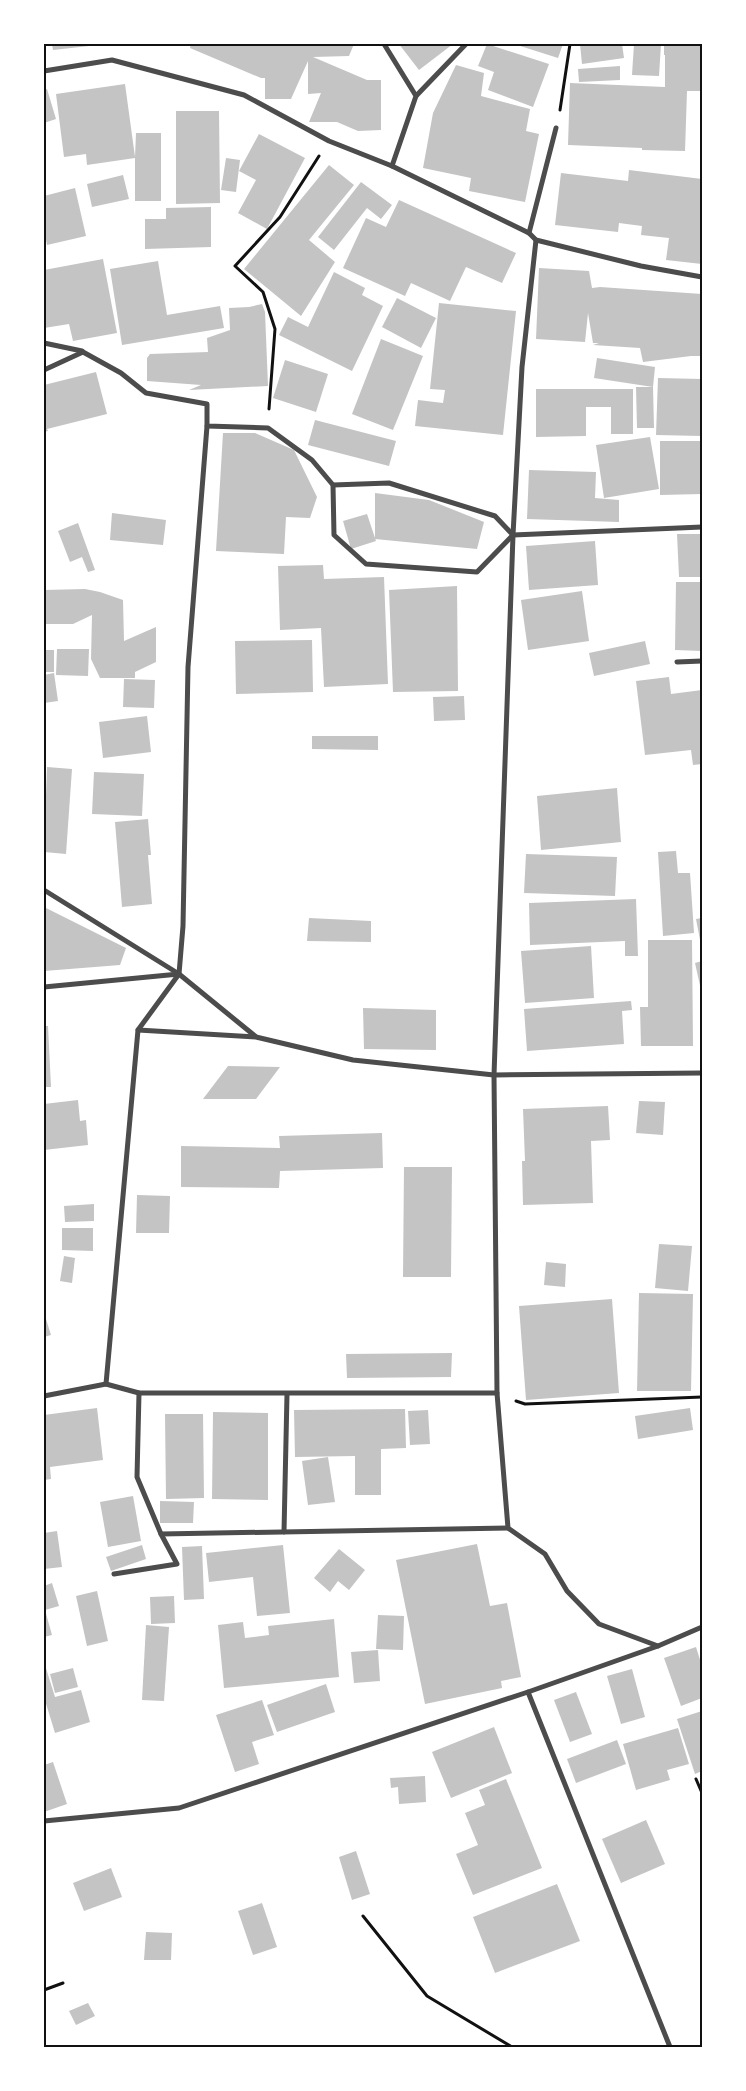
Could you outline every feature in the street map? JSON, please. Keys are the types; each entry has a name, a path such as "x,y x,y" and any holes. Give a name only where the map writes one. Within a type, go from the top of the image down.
{"street":[{"path":"384,44 416,96"},
{"path":"392,166 416,96 466,44"},
{"path":"44,71 112,60 244,95 329,141 392,166 528,233 536,240 642,266 702,277"},
{"path":"528,233 556,128"},
{"path":"508,1528 497,1393 494,1075 513,535 522,367 536,240"},
{"path":"44,343 83,352 121,373 146,393 208,404 188,667 183,926 179,974 138,1030 106,1384"},
{"path":"44,370 83,352"},
{"path":"207,426 268,428 312,460 334,485 334,535 366,564 477,572 513,535 702,527"},
{"path":"334,485 390,483 495,516 513,535"},
{"path":"677,662 702,662"},
{"path":"44,890 179,974 256,1037"},
{"path":"44,987 179,974"},
{"path":"138,1030 256,1037 353,1060 494,1075 702,1073"},
{"path":"44,1396 106,1384 139,1393 497,1393"},
{"path":"114,1574 177,1564 160,1534 138,1477 139,1393"},
{"path":"284,1532 286,1394"},
{"path":"160,1534 508,1528 545,1554 568,1591 599,1624 658,1646"},
{"path":"44,1822 179,1808 528,1692 658,1646 702,1627"},
{"path":"528,1692 670,2047"}],"path":[{"path":"556,128 570,44"},
{"path":"268,428 275,329 264,292 235,266 280,217 329,141"},
{"path":"497,1393 525,1404 702,1397"},
{"path":"696,1779 702,1793"},
{"path":"363,1916 427,1996 512,2047"},
{"path":"44,1990 63,1983"}],"building":[{"path":"52,44 98,44 98,45 53,50"},
{"path":"191,44 354,44 349,56 313,57 367,80 381,80 381,130 358,131 337,122 309,122 321,93 308,94 308,61 291,99 265,99 265,78 190,48"},
{"path":"399,44 453,44 419,70"},
{"path":"487,44 549,64 533,107 488,90 494,72 478,66"},
{"path":"514,44 563,44 558,58"},
{"path":"580,44 622,44 624,58 582,64"},
{"path":"634,44 661,44 659,76 632,75"},
{"path":"664,44 702,44 702,91 687,91 685,151 568,145 570,83 665,87"},
{"path":"456,65 484,73 481,96 530,109 526,131 539,134 525,202 469,191 471,178 423,168 433,113"},
{"path":"620,66 620,80 579,82 578,69"},
{"path":"125,84 135,157 136,133 161,133 161,201 135,201 135,158 87,165 86,154 64,157 56,94"},
{"path":"47,89 56,119 44,123 44,90"},
{"path":"176,111 219,111 220,203 176,204"},
{"path":"259,134 305,158 267,229 238,213 256,180 239,171"},
{"path":"226,158 240,160 236,192 221,190"},
{"path":"329,165 354,185 309,240 335,262 301,316 244,269"},
{"path":"629,170 702,179 702,264 666,260 669,238 641,235 642,226 619,223 618,232 555,225 561,173 628,181"},
{"path":"123,175 129,199 92,207 87,184"},
{"path":"361,182 392,205 381,219 367,208 334,250 318,237"},
{"path":"75,188 86,236 47,245 44,229 44,196"},
{"path":"399,200 516,253 502,283 466,267 450,301 411,283 405,296 343,268 366,218 386,227"},
{"path":"211,207 211,247 145,249 145,219 166,219 166,208"},
{"path":"103,259 117,333 73,341 69,324 44,328 44,270"},
{"path":"158,261 167,315 220,306 224,328 122,345 110,269"},
{"path":"539,268 589,271 592,288 702,294 702,356 643,362 640,348 593,345 599,343 593,343 588,313 585,342 536,339"},
{"path":"334,272 365,288 362,295 383,306 352,371 279,335 288,317 308,327"},
{"path":"397,298 436,318 421,348 382,327"},
{"path":"439,303 516,311 503,435 415,426 418,400 443,403 445,390 430,389"},
{"path":"262,304 265,312 268,386 189,390 201,385 147,381 147,358 150,354 208,352 207,338 230,330 229,308"},
{"path":"381,339 423,356 393,430 352,414"},
{"path":"597,358 655,367 653,387 594,378"},
{"path":"285,360 328,374 316,412 273,398"},
{"path":"96,372 107,414 47,429 48,431 44,432 44,385"},
{"path":"658,378 702,379 702,436 656,435"},
{"path":"636,387 653,387 654,428 637,428"},
{"path":"536,389 633,389 633,434 611,434 611,407 586,407 586,436 536,437"},
{"path":"315,420 396,441 389,466 308,445"},
{"path":"223,433 255,433 294,450 317,497 310,518 286,517 284,554 216,551"},
{"path":"650,437 659,489 604,498 596,445"},
{"path":"660,441 702,441 702,494 660,495"},
{"path":"529,470 596,472 595,498 619,500 619,522 527,519"},
{"path":"375,493 429,500 484,522 477,549 375,539"},
{"path":"112,513 166,520 163,545 110,540"},
{"path":"367,514 376,541 351,549 343,521"},
{"path":"78,523 95,570 88,572 82,557 70,562 58,531"},
{"path":"677,534 702,534 702,577 679,577"},
{"path":"595,541 598,585 529,590 526,546"},
{"path":"323,565 324,579 384,577 388,684 324,687 321,628 280,630 278,566"},
{"path":"676,582 702,582 702,651 675,650"},
{"path":"457,586 458,691 393,692 389,590"},
{"path":"85,589 123,600 124,641 156,627 156,662 135,672 135,678 100,678 91,659 92,615 73,624 44,624 44,590"},
{"path":"582,591 589,641 528,650 521,600"},
{"path":"312,640 313,692 236,694 235,641"},
{"path":"645,641 650,664 594,676 589,653"},
{"path":"57,649 89,649 88,676 56,675"},
{"path":"44,650 54,650 54,672 44,672"},
{"path":"54,673 58,701 44,703 44,675"},
{"path":"669,677 671,694 702,690 702,764 693,765 691,750 645,755 636,681"},
{"path":"124,679 155,680 154,708 123,707"},
{"path":"464,696 465,720 434,721 433,697"},
{"path":"147,716 151,752 103,758 99,722"},
{"path":"312,736 378,736 378,750 312,749"},
{"path":"47,767 72,769 66,854 44,852"},
{"path":"94,772 144,774 142,816 92,814"},
{"path":"617,788 621,842 541,850 537,796"},
{"path":"148,819 151,855 148,855 152,904 122,907 115,822"},
{"path":"676,851 678,873 690,873 694,933 663,936 658,852"},
{"path":"526,854 617,857 615,896 524,893"},
{"path":"636,899 638,956 625,956 625,941 530,945 529,903"},
{"path":"44,907 126,948 120,965 44,971"},
{"path":"309,918 371,921 371,942 307,941"},
{"path":"702,918 702,945 701,945 696,919"},
{"path":"648,940 692,940 693,1046 641,1046 640,1007 648,1007"},
{"path":"591,946 594,998 525,1003 521,951"},
{"path":"702,961 702,990 701,990 695,963"},
{"path":"631,1001 632,1010 622,1011 624,1044 527,1051 524,1009"},
{"path":"363,1008 436,1010 436,1050 364,1049"},
{"path":"44,1026 48,1026 51,1087 44,1087"},
{"path":"228,1066 280,1067 256,1099 203,1099"},
{"path":"78,1100 80,1121 86,1120 88,1145 44,1150 44,1104"},
{"path":"639,1101 665,1102 663,1135 636,1133"},
{"path":"608,1106 610,1140 591,1141 593,1203 523,1205 522,1161 525,1161 523,1109"},
{"path":"382,1133 383,1168 280,1171 279,1188 181,1187 181,1146 280,1148 279,1136"},
{"path":"404,1167 452,1167 451,1277 403,1277"},
{"path":"137,1195 170,1196 169,1233 136,1233"},
{"path":"94,1204 94,1221 65,1222 64,1206"},
{"path":"62,1228 93,1228 93,1251 62,1250"},
{"path":"659,1244 692,1246 688,1291 655,1288"},
{"path":"64,1256 75,1258 72,1283 60,1281"},
{"path":"546,1262 566,1264 565,1287 544,1285"},
{"path":"639,1293 693,1294 691,1391 637,1391"},
{"path":"612,1299 619,1393 526,1400 519,1306"},
{"path":"44,1319 46,1319 51,1335 44,1337"},
{"path":"452,1353 451,1377 347,1378 346,1354"},
{"path":"97,1408 103,1460 50,1467 51,1479 44,1480 44,1415"},
{"path":"690,1408 693,1430 638,1439 635,1416"},
{"path":"405,1409 406,1448 381,1449 381,1495 355,1495 355,1456 295,1457 294,1410"},
{"path":"428,1410 430,1444 410,1445 408,1411"},
{"path":"213,1412 268,1413 268,1500 212,1499"},
{"path":"165,1414 203,1414 204,1498 166,1499"},
{"path":"328,1457 335,1502 308,1505 302,1461"},
{"path":"133,1496 141,1541 108,1547 100,1502"},
{"path":"160,1501 194,1502 193,1523 160,1523"},
{"path":"57,1531 62,1567 44,1569 44,1533"},
{"path":"477,1544 490,1606 507,1603 521,1677 501,1681 502,1688 425,1704 396,1560"},
{"path":"142,1545 146,1559 111,1571 106,1557"},
{"path":"283,1545 290,1613 257,1616 253,1577 209,1582 206,1553"},
{"path":"202,1546 204,1599 184,1600 182,1547"},
{"path":"339,1549 365,1570 349,1590 338,1581 330,1592 314,1578"},
{"path":"52,1583 59,1606 45,1610 52,1635 44,1637 44,1586"},
{"path":"97,1591 108,1641 87,1646 76,1596"},
{"path":"174,1596 175,1623 151,1624 150,1597"},
{"path":"378,1615 404,1616 403,1650 376,1649"},
{"path":"334,1619 339,1677 224,1688 218,1625 243,1622 245,1638 269,1635 268,1626"},
{"path":"146,1625 169,1627 164,1701 142,1700"},
{"path":"696,1647 702,1666 702,1698 681,1706 664,1658"},
{"path":"378,1650 380,1681 354,1683 351,1652"},
{"path":"44,1665 55,1697 81,1690 90,1722 55,1733 44,1697"},
{"path":"73,1668 78,1687 55,1693 50,1674"},
{"path":"632,1669 645,1717 621,1724 607,1676"},
{"path":"326,1684 335,1712 277,1732 267,1705"},
{"path":"576,1692 592,1734 570,1742 554,1700"},
{"path":"262,1700 274,1735 252,1742 259,1764 235,1772 216,1715"},
{"path":"702,1711 702,1771 695,1774 677,1719"},
{"path":"494,1727 512,1773 451,1798 432,1752"},
{"path":"678,1728 689,1764 667,1770 670,1780 636,1790 623,1744"},
{"path":"617,1740 626,1764 576,1783 567,1759"},
{"path":"53,1762 67,1804 44,1812 44,1765"},
{"path":"425,1776 426,1802 399,1804 398,1787 391,1788 390,1778"},
{"path":"506,1779 542,1868 473,1895 456,1854 478,1845 465,1813 485,1805 479,1790"},
{"path":"646,1820 665,1864 621,1883 602,1839"},
{"path":"356,1851 370,1894 352,1900 339,1857"},
{"path":"111,1868 122,1897 84,1911 73,1883"},
{"path":"557,1884 580,1941 495,1973 473,1917"},
{"path":"262,1903 277,1947 253,1955 238,1911"},
{"path":"146,1932 172,1933 171,1960 144,1960"},
{"path":"88,2003 95,2016 76,2025 69,2011"}]}
